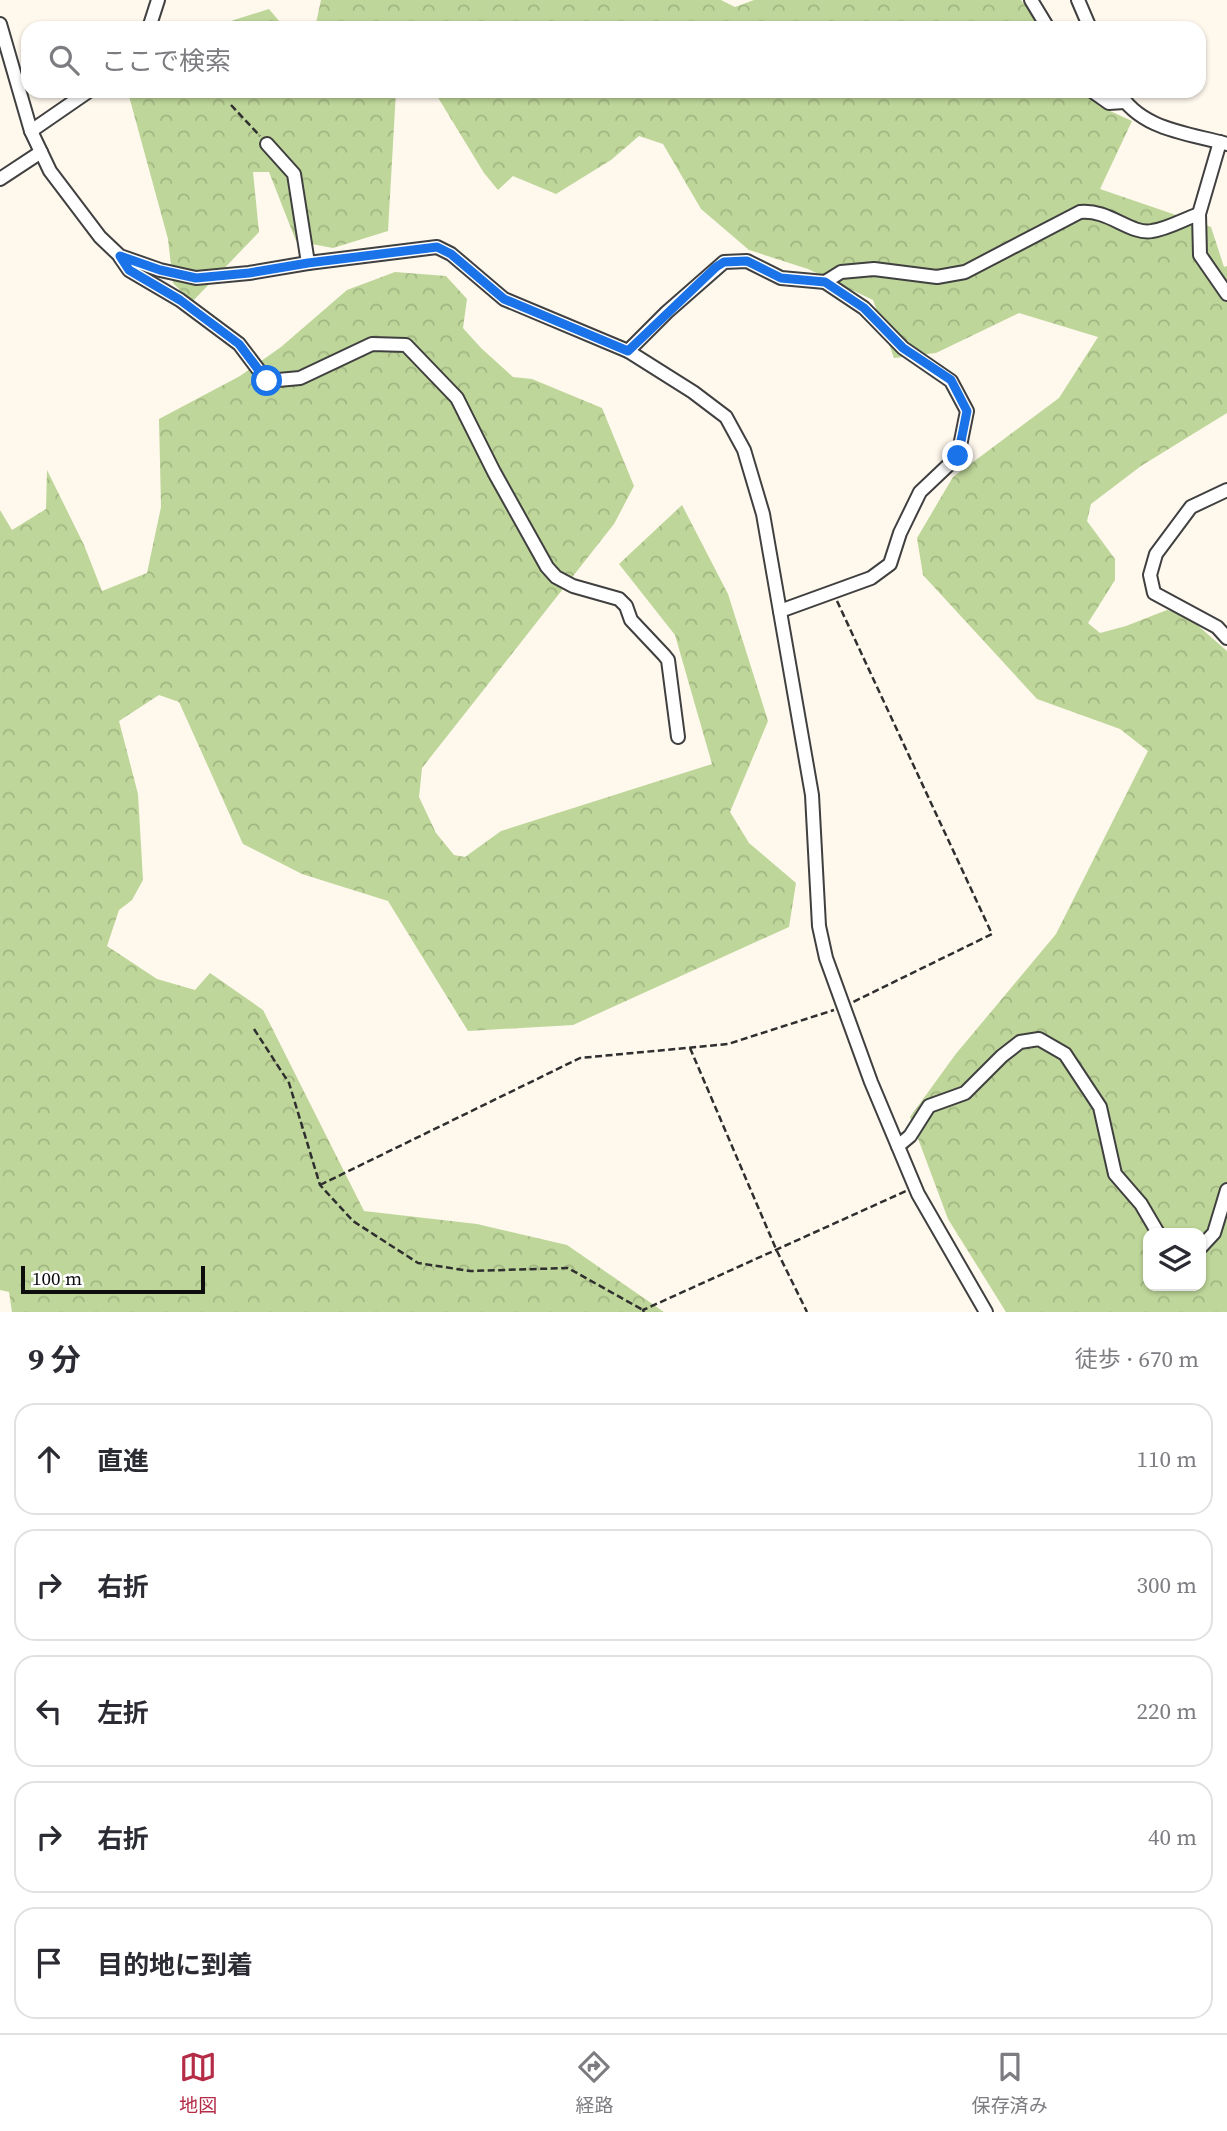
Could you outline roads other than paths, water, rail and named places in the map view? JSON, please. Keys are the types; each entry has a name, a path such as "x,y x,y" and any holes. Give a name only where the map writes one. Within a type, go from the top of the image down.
{"street":[{"path":"151,21 158,0"},
{"path":"1031,0 1044,21"},
{"path":"1078,0 1087,21"},
{"path":"0,23 21,96"},
{"path":"22,98 31,131 50,171 100,237 120,256 129,270 180,300 239,344 267,381 300,378 372,344 406,345 457,398 494,472 547,567 556,578 573,586 619,599 626,606 631,620 668,660 678,737"},
{"path":"31,131 79,98"},
{"path":"1102,98 1109,103 1118,98"},
{"path":"1123,98 1158,126 1223,143 1199,214 1200,255 1227,294"},
{"path":"267,144 294,174 308,263"},
{"path":"0,179 41,152"},
{"path":"825,282 841,272 874,269 937,277 965,272 1080,212 1093,210 1138,230 1152,232 1199,214"},
{"path":"120,256 160,270 196,278 437,247 451,254 504,299 628,351 693,392 726,417 744,450 764,514 811,795 819,926 826,958 871,1082 915,1186 986,1312"},
{"path":"628,351 724,262 747,261 781,278 825,282 864,308 903,348 951,380 967,411 958,456 920,492 900,533 890,564 870,578 780,611"},
{"path":"1227,490 1191,507 1156,554 1150,575 1154,593 1217,627 1227,638"},
{"path":"898,1146 910,1136 929,1105 965,1093 1020,1042 1039,1039 1065,1054 1100,1107 1115,1174 1141,1204 1155,1228"},
{"path":"1206,1242 1214,1233 1227,1190"}]}
